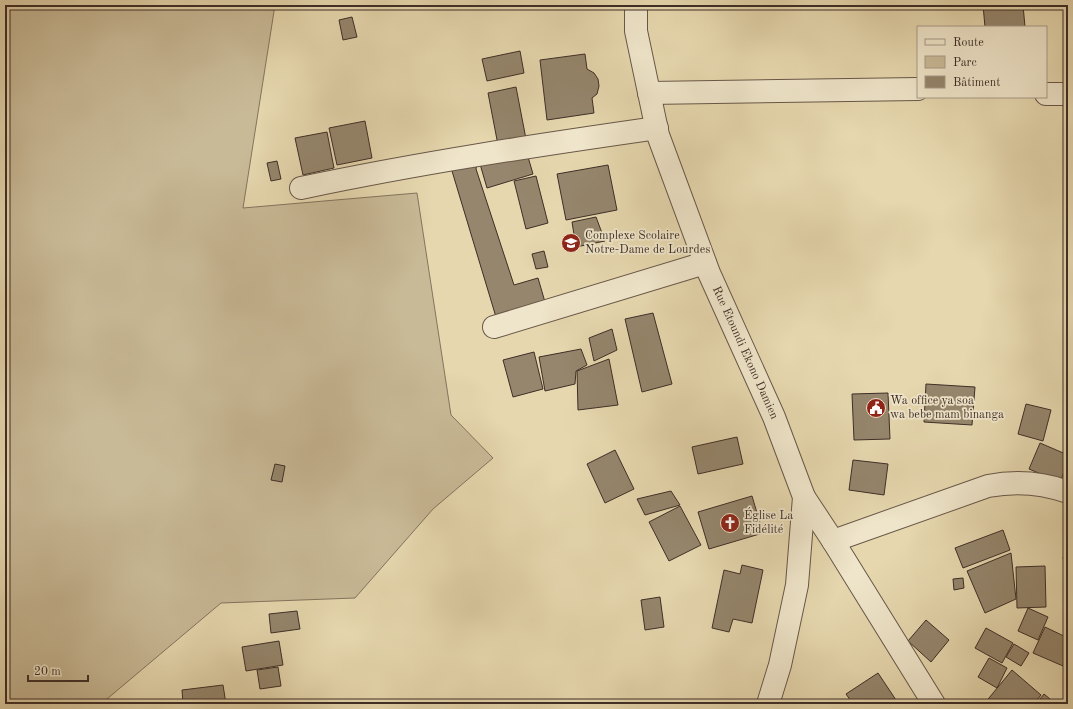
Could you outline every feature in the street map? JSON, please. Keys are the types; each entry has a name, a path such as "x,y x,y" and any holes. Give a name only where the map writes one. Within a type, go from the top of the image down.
{"street":[{"name":"Rue Etoundi Ekono Damien","path":"636,5 636,32 658,135 706,263 774,417 804,497 797,585 780,665 768,704"},
{"path":"649,93 917,90"},
{"path":"1047,94 1068,94"},
{"path":"301,188 384,170 656,128"},
{"path":"494,327 706,263"},
{"path":"833,541 988,486 1005,483 1023,484 1055,488 1068,492"},
{"path":"804,497 934,704"}],"green space":[{"path":"5,5 275,5 243,208 417,193 451,415 493,458 433,509 355,598 221,603 101,704 5,704"}],"building":[{"path":"983,5 1023,5 1025,26 985,26"},
{"path":"352,17 357,37 343,40 339,20"},
{"path":"520,51 524,73 487,81 482,59"},
{"path":"585,54 587,69 594,73 598,79 599,86 597,94 592,98 594,113 547,120 540,60"},
{"path":"516,87 526,139 498,145 488,93"},
{"path":"365,121 372,158 337,165 329,128"},
{"path":"327,132 334,168 303,175 295,138"},
{"path":"526,150 533,174 487,188 480,164"},
{"path":"277,161 281,179 271,181 267,163"},
{"path":"477,163 476,169 514,285 538,278 545,302 496,317 452,171"},
{"path":"608,165 617,210 566,220 557,174"},
{"path":"536,176 548,223 526,229 514,181"},
{"path":"596,217 605,241 576,247 572,222"},
{"path":"544,251 548,267 536,269 532,254"},
{"path":"653,313 672,384 642,392 625,319"},
{"path":"612,329 617,350 594,361 589,338"},
{"path":"581,349 587,365 576,371 575,384 545,391 539,357"},
{"path":"534,352 543,389 513,397 503,360"},
{"path":"609,359 618,405 578,410 577,371"},
{"path":"926,384 975,387 972,425 924,422"},
{"path":"888,393 890,439 854,440 852,394"},
{"path":"1026,404 1051,410 1043,441 1018,434"},
{"path":"1068,404 1068,412 1064,411"},
{"path":"737,437 743,464 698,474 692,447"},
{"path":"1040,443 1068,455 1068,462 1060,482 1029,469"},
{"path":"615,450 634,489 605,503 587,464"},
{"path":"853,460 888,464 884,495 849,490"},
{"path":"275,464 285,466 282,482 271,480"},
{"path":"671,491 680,505 645,515 637,499"},
{"name":"Église La Fidélité","path":"752,496 763,533 709,549 698,512"},
{"path":"680,506 701,545 669,561 649,522"},
{"path":"1068,525 1068,559 1063,559"},
{"path":"1003,530 1010,550 963,568 955,548"},
{"path":"1011,553 1016,599 985,613 967,571"},
{"path":"742,565 763,570 752,623 733,619 729,632 712,628 724,570 740,574"},
{"path":"1045,566 1046,607 1017,608 1016,567"},
{"path":"963,578 964,588 954,590 953,579"},
{"path":"1068,596 1068,620 1065,619"},
{"path":"660,597 664,627 645,630 641,600"},
{"path":"1028,608 1048,617 1038,640 1018,631"},
{"path":"297,611 300,629 271,633 269,614"},
{"path":"926,620 949,640 931,662 908,641"},
{"path":"1045,627 1068,638 1068,655 1063,666 1033,653"},
{"path":"986,628 1013,643 1002,663 975,648"},
{"path":"279,641 283,665 246,671 242,647"},
{"path":"1014,644 1029,653 1021,666 1006,657"},
{"path":"989,658 1007,668 997,688 978,677"},
{"path":"278,667 281,686 260,689 257,670"},
{"path":"1012,670 1041,695 1034,704 984,704"},
{"path":"878,673 898,703 853,704 846,694"},
{"path":"223,685 226,704 183,704 182,690"},
{"path":"1044,694 1056,704 1036,704"},
{"path":"837,700 840,704 831,704"}],"place":[{"name":"Complexe Scolaire Notre-Dame de Lourdes","path":"571,243"},
{"name":"Wa office ya soa wa bebe mam binanga","path":"876,408"},
{"name":"Église La Fidélité","path":"730,523"}]}
